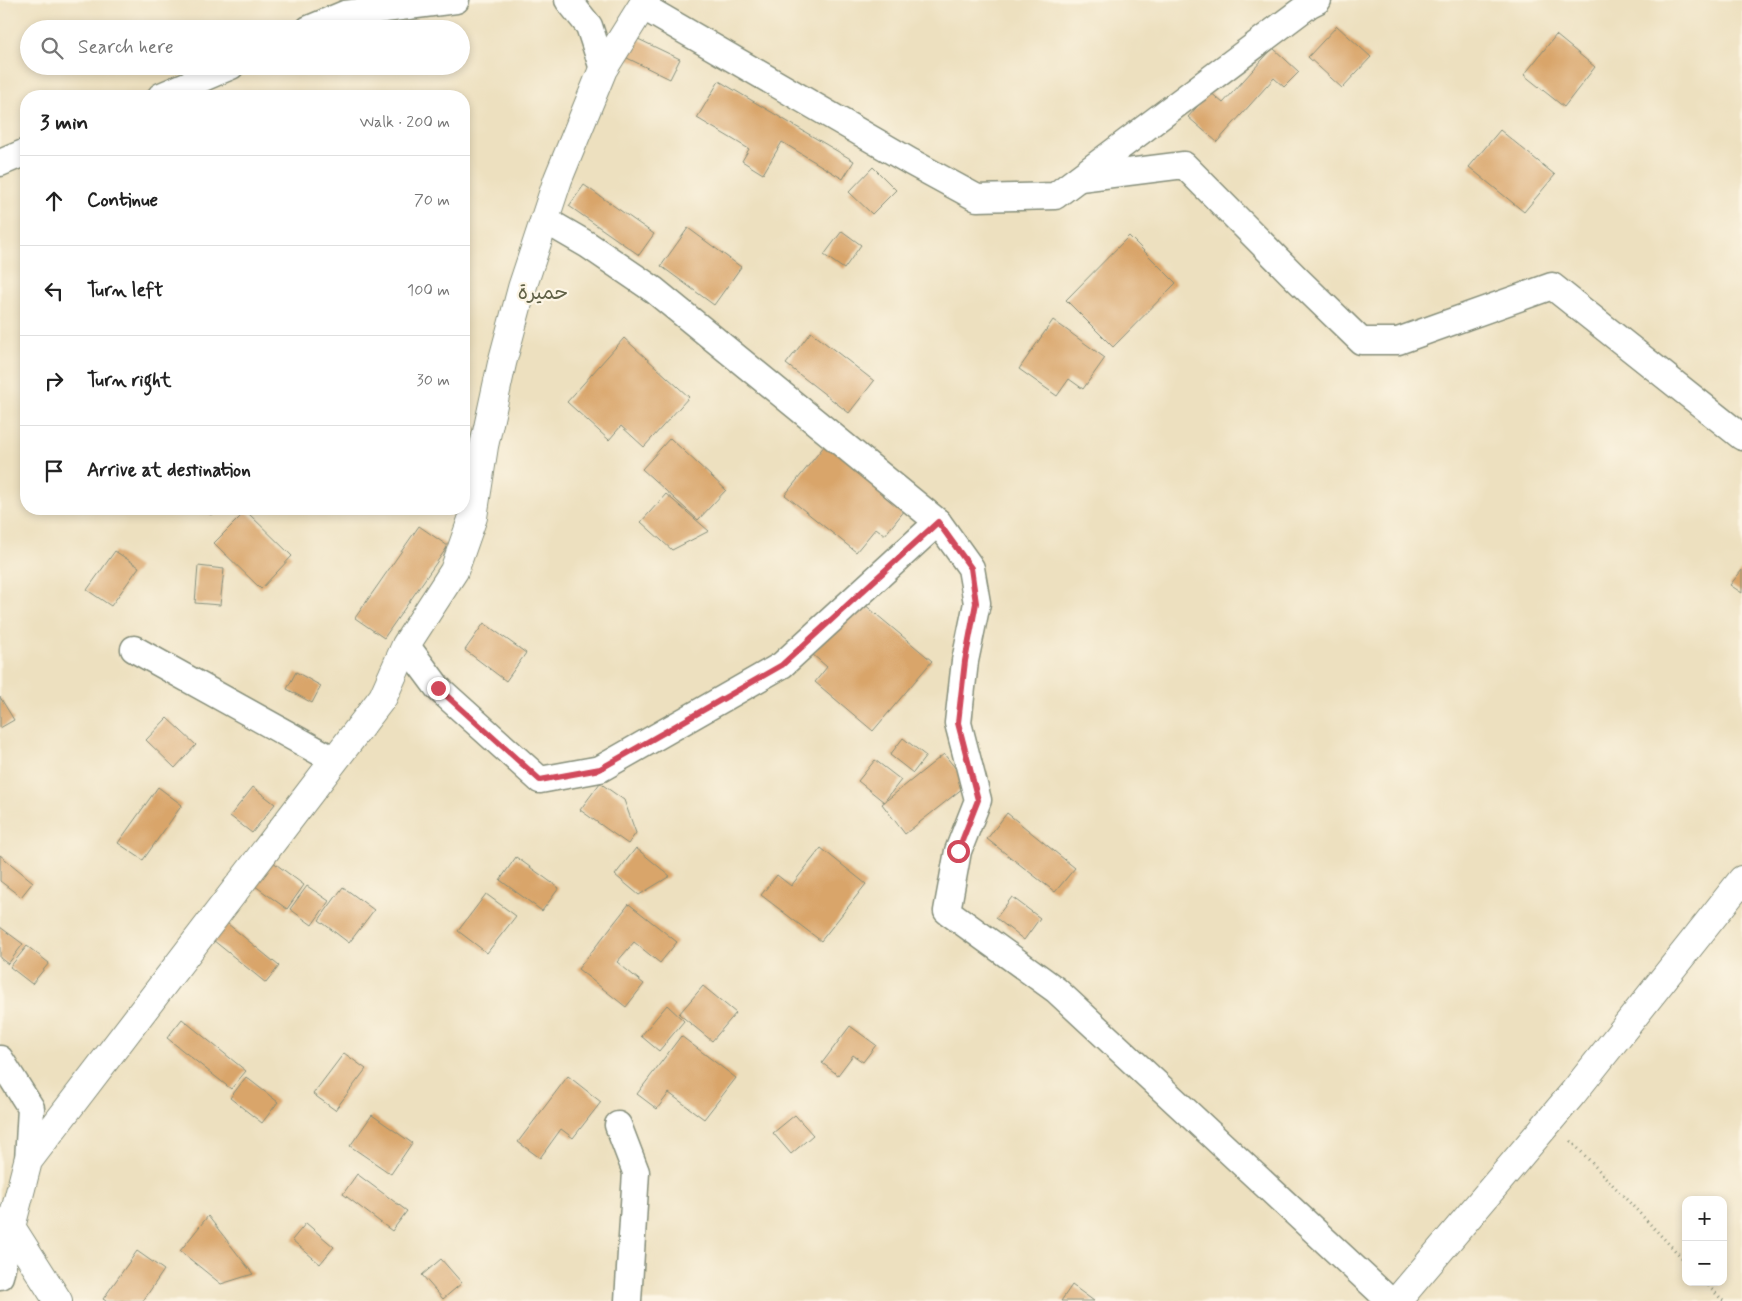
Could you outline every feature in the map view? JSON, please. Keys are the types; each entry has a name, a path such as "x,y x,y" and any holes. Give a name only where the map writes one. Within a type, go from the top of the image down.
{"street":[{"path":"324,0 345,14"},
{"path":"331,20 345,14 456,0"},
{"path":"568,0 589,26 603,69"},
{"path":"28,1161 383,697 406,645 454,571 474,517 484,446 502,363 522,288 558,179 603,69 644,3 903,157 977,198 1055,196 1310,4 1318,0"},
{"path":"175,90 210,75"},
{"path":"0,163 20,155"},
{"path":"1080,178 1184,164 1361,341 1398,341 1552,286 1742,437"},
{"path":"545,220 588,245 654,290 938,522 971,568 976,603 965,661 958,723 978,800 958,851 947,911 1056,990 1390,1301"},
{"path":"406,645 438,688 540,780 600,769 782,665 938,522"},
{"path":"134,649 334,760"},
{"path":"1397,1301 1550,1120 1742,880"},
{"path":"0,1059 31,1108 28,1161 0,1276"},
{"path":"618,1125 636,1172 628,1301"},
{"path":"11,1227 58,1301"}],"path":[{"path":"1550,1120 1682,1258"},
{"path":"1709,1286 1723,1301"}],"building":[{"path":"1337,26 1371,57 1342,88 1308,57"},
{"path":"1556,35 1595,67 1564,107 1524,75"},
{"path":"634,37 680,59 670,79 625,57"},
{"path":"1273,48 1299,72 1284,87 1274,78 1217,142 1188,117 1210,92 1223,103"},
{"path":"719,81 854,161 843,179 782,142 763,174 742,161 749,149 697,118"},
{"path":"1500,130 1555,175 1524,212 1469,167"},
{"path":"873,167 896,190 872,214 849,192"},
{"path":"584,185 654,234 639,255 569,206"},
{"path":"688,228 741,267 714,305 661,266"},
{"path":"842,231 861,245 844,269 824,255"},
{"path":"1129,236 1176,283 1113,347 1066,300"},
{"path":"1053,320 1105,358 1083,389 1069,379 1057,396 1019,369"},
{"path":"811,332 874,381 849,413 786,364"},
{"path":"624,338 689,397 644,447 621,426 609,440 567,402"},
{"path":"670,438 726,490 698,520 642,469"},
{"path":"829,440 909,505 885,535 876,528 856,552 785,495"},
{"path":"666,494 709,531 672,550 641,522"},
{"path":"242,515 250,515 292,556 261,589 214,543"},
{"path":"419,526 448,546 384,638 355,618"},
{"path":"115,551 139,567 111,606 87,590"},
{"path":"198,566 224,569 220,605 195,603"},
{"path":"1742,570 1742,593 1730,585"},
{"path":"858,599 932,661 873,731 815,682 827,667 812,654"},
{"path":"484,623 526,653 506,681 465,650"},
{"path":"296,672 321,686 312,703 287,689"},
{"path":"0,697 14,720 0,728"},
{"path":"167,718 196,745 175,768 146,740"},
{"path":"903,738 926,756 913,773 890,755"},
{"path":"944,754 968,784 905,834 882,804"},
{"path":"875,760 901,780 884,802 858,781"},
{"path":"600,783 624,800 636,833 628,844 580,810"},
{"path":"158,787 182,805 143,860 118,843"},
{"path":"253,787 275,804 252,833 230,816"},
{"path":"1007,813 1075,868 1055,892 987,839"},
{"path":"636,848 670,876 639,895 615,875"},
{"path":"821,848 866,884 821,941 761,895 777,875 791,886"},
{"path":"0,855 33,882 21,897 0,881"},
{"path":"516,857 559,888 542,911 500,880"},
{"path":"269,859 304,885 287,909 251,883"},
{"path":"307,886 329,901 312,925 290,909"},
{"path":"343,887 374,910 349,943 319,920"},
{"path":"486,894 516,916 487,953 458,931"},
{"path":"1012,897 1040,918 1024,940 996,918"},
{"path":"629,904 677,942 660,963 634,942 617,962 644,984 626,1007 578,969"},
{"path":"222,919 279,966 266,983 208,936"},
{"path":"0,927 23,944 8,964 0,958"},
{"path":"27,946 49,963 32,984 10,967"},
{"path":"703,986 736,1013 712,1041 679,1014"},
{"path":"667,1005 684,1021 659,1051 641,1036"},
{"path":"182,1019 246,1071 231,1089 167,1038"},
{"path":"850,1026 876,1045 863,1062 853,1055 838,1075 822,1063"},
{"path":"681,1036 736,1078 704,1119 669,1093 657,1109 637,1094"},
{"path":"344,1053 366,1069 335,1110 313,1094"},
{"path":"568,1076 601,1102 573,1138 561,1129 540,1158 518,1142"},
{"path":"246,1077 278,1102 262,1123 230,1098"},
{"path":"372,1115 412,1143 391,1174 350,1146"},
{"path":"795,1115 813,1135 791,1154 773,1133"},
{"path":"357,1174 407,1211 392,1231 343,1194"},
{"path":"208,1216 253,1274 221,1284 180,1251"},
{"path":"306,1223 334,1247 320,1264 292,1240"},
{"path":"137,1251 164,1270 143,1301 106,1301 103,1299"},
{"path":"441,1259 462,1283 443,1299 422,1275"},
{"path":"1072,1285 1094,1301 1061,1301"}],"district":[{"name":"حميرة","path":"543,292"}],"route":[{"path":"438,688 540,780 600,769 782,665 938,522 971,568 976,603 965,661 958,723 978,800 958,851"}]}
